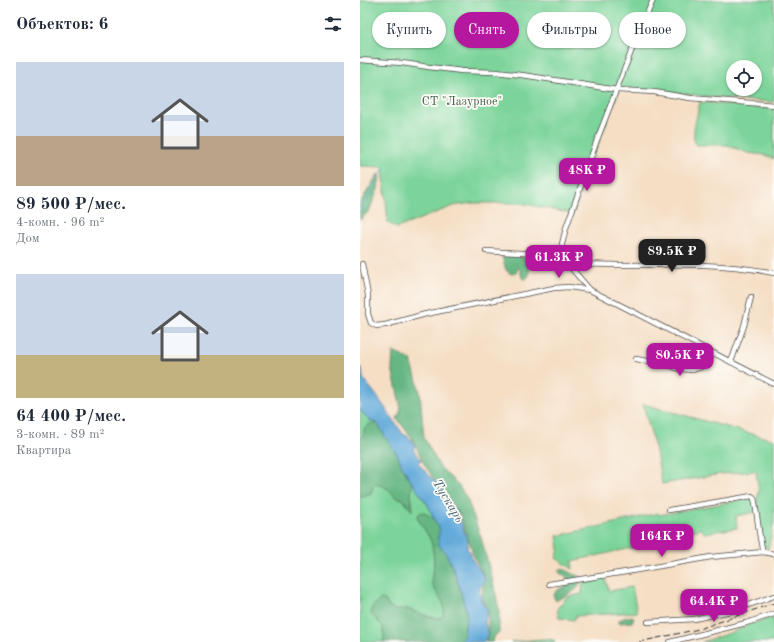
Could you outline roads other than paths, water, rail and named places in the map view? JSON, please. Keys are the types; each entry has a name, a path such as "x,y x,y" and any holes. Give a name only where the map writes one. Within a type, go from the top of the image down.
{"street":[{"path":"590,290 562,256 562,244 596,140 653,0"},
{"path":"360,60 529,76 617,90 654,92 690,98 774,105"},
{"path":"486,250 562,256"},
{"path":"362,264 368,295 368,314 371,323 376,326 540,290 569,287 590,290 774,384"},
{"path":"570,266 720,265 774,273"},
{"path":"731,362 744,326 751,297"},
{"path":"693,370 700,347"},
{"path":"636,359 666,364 679,369 693,370 701,367 714,354"},
{"path":"668,510 752,496 756,505 760,542 763,552"},
{"path":"549,584 711,557 763,552 774,554"},
{"path":"648,622 694,619 731,611 774,596"},
{"path":"670,642 746,623 774,614"}],"water":[{"name":"Тускарь","path":"360,366 362,368 363,378 403,434 409,437 415,446 413,449 421,460 418,463 441,489 450,507 456,510 468,541 467,548 471,553 472,559 485,578 479,590 482,603 488,610 485,622 488,634 485,642 460,642 464,636 467,613 455,573 447,555 439,545 438,537 440,529 428,505 412,483 397,454 377,423 370,421 360,410"}],"waterway":[{"path":"360,211 384,168"}],"railway":[{"path":"639,642 699,629 774,603"}],"park label":[{"name":"СТ \"Лазурное\"","path":"462,102"}]}
